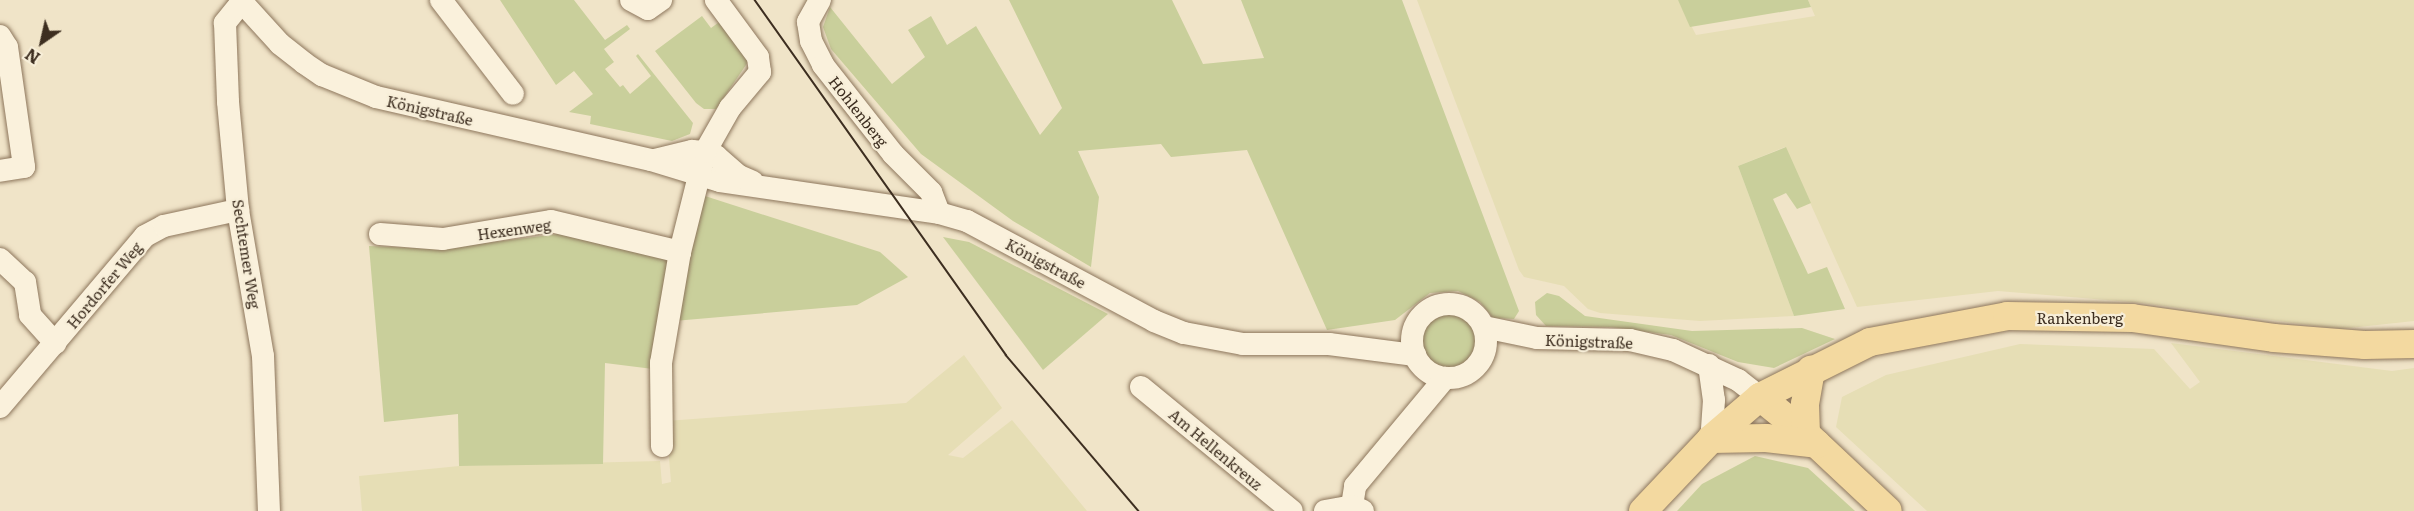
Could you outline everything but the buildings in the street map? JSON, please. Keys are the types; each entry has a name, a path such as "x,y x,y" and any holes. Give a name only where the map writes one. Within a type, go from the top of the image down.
{"main road":[{"name":"Rankenberg","path":"1642,511 1711,439 1760,397 1870,342 2007,316 2132,318 2274,338 2365,345 2414,344"},
{"path":"1811,370 1805,404 1811,439"},
{"path":"1760,397 1811,439 1888,511"},
{"path":"1711,439 1811,439"}],"street":[{"path":"441,0 513,94"},
{"path":"631,0 637,7 648,9 661,0"},
{"path":"662,446 661,363 680,252 705,152 730,108 760,72 758,57 716,0"},
{"name":"Hohlenberg","path":"820,0 808,22 811,41 823,65 893,154 931,192 939,213"},
{"name":"Königstraße","path":"240,1 304,63 359,92 651,160 700,176 939,213 967,222 1154,321 1184,333 1243,344 1329,344 1398,334 1415,327 1426,312 1443,304 1467,308 1484,327 1537,338 1630,340 1673,350 1708,365 1760,397"},
{"name":"Sechtemer Weg","path":"240,1 225,23 238,210 263,356 269,511"},
{"path":"0,36 7,47 24,167 0,171"},
{"name":"Königstraße","path":"651,160 692,151 705,152 716,156 739,176 759,185"},
{"name":"Hordorfer Weg","path":"0,407 145,236 164,226 238,210"},
{"name":"Hexenweg","path":"380,234 443,239 551,221 680,252"},
{"path":"0,259 25,282 30,315 55,343"},
{"path":"1325,511 1358,509 1355,486 1414,413 1428,368 1415,327"},
{"path":"1484,327 1485,352"},
{"name":"Königstraße","path":"1329,344 1428,368 1470,372 1485,352 1525,345 1537,338"},
{"path":"1708,365 1714,400 1711,439"},
{"name":"Am Hellenkreuz","path":"1141,387 1292,511"}],"shaded area":[{"path":"1417,0 1678,0 1696,35 1815,16 1808,0 2414,0 2414,321 2340,329 2142,303 1998,291 1857,307 1785,147 1738,166 1794,316 1700,321 1600,313 1588,309 1564,286 1524,277 1519,270"},
{"path":"2171,343 2392,371 2414,368 2414,511 1927,511 1836,427 1842,397 1886,375 2020,344 2154,349 2190,389 2200,382"},
{"path":"964,355 1002,408 948,455 963,458 1012,420 1087,511 362,511 359,476 459,466 660,461 662,484 671,482 666,421 906,403"}],"green space":[{"path":"500,0 574,0 605,40 627,25 630,29 604,49 614,62 605,69 620,87 623,85 630,94 651,76 636,56 638,54 693,123 690,134 672,141 590,124 591,116 569,112 593,94 574,71 556,85"},
{"path":"1009,0 1172,0 1203,64 1264,58 1241,0 1402,0 1519,311 1514,319 1493,318 1480,302 1458,291 1430,293 1395,320 1327,330 1247,150 1171,157 1161,144 1078,151 1099,197 1091,267 1013,221 921,154 831,49 823,27 830,7 892,84 925,57 908,30 931,16 947,45 976,26 1040,135 1062,108"},
{"path":"1678,0 1808,0 1811,7 1690,27"},
{"path":"702,16 711,28 722,20 748,62 716,109 704,109 696,103 655,51"},
{"path":"1786,147 1811,203 1797,209 1786,193 1773,199 1808,274 1827,267 1845,309 1794,316 1738,166"},
{"path":"705,196 880,252 908,277 857,305 674,321"},
{"path":"558,234 670,259 653,369 605,363 603,464 459,466 458,414 384,422 369,246 437,249"},
{"path":"943,237 969,242 1108,314 1043,370"},
{"path":"1547,293 1559,296 1585,316 1692,331 1802,328 1835,339 1774,368 1738,362 1671,335 1611,327 1546,326 1536,315 1535,302"},
{"path":"1448,313 1459,315 1468,321 1474,330 1476,341 1474,352 1468,361 1459,367 1448,369 1437,367 1428,361 1422,352 1420,341 1422,330 1428,321 1437,315"},
{"path":"1755,456 1808,468 1855,511 1677,511 1702,484"}],"tram line":[{"path":"755,0 1006,355 1139,511"}]}
